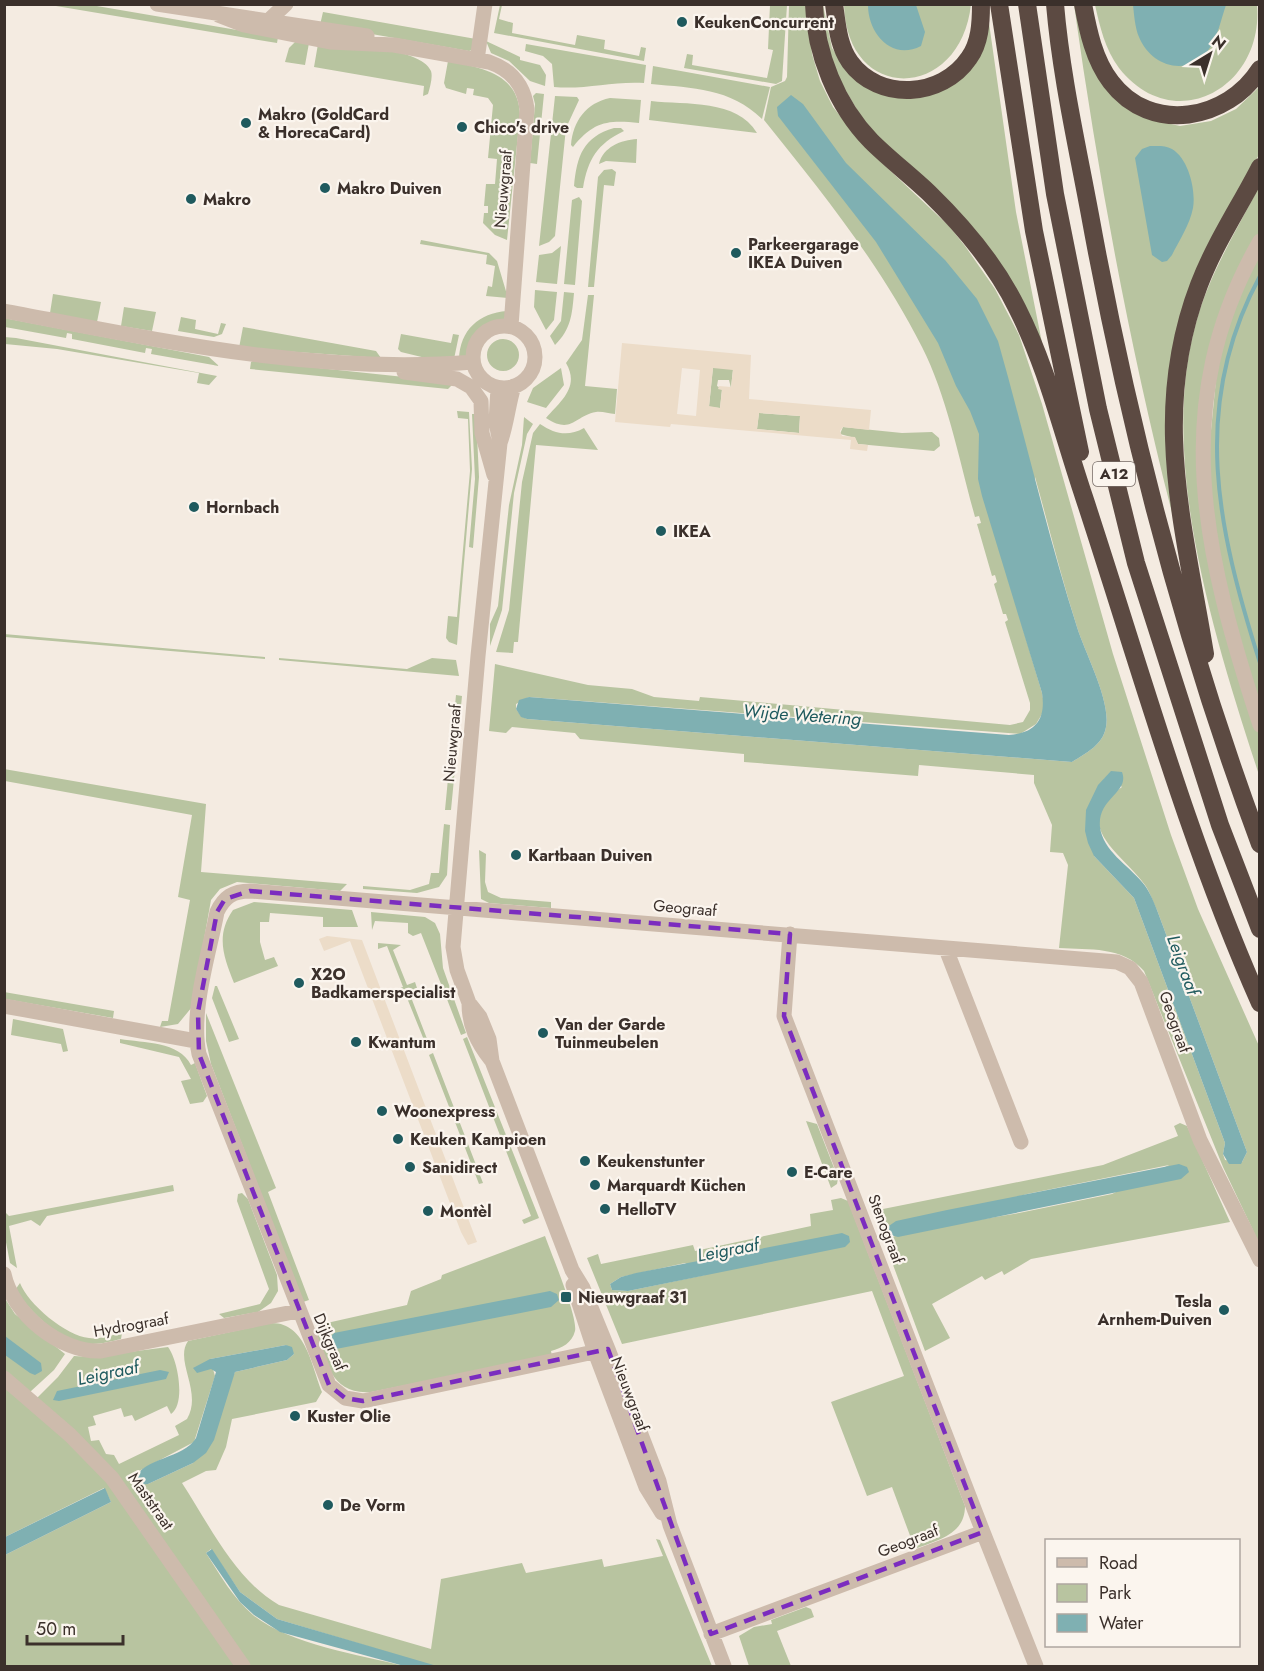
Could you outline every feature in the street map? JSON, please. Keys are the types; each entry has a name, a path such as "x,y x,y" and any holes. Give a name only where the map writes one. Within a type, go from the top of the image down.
{"highway":[{"name":"A12","path":"814,4 821,50 830,79 849,113 869,139 960,225 983,255 1017,308 1034,346 1111,579 1179,800 1260,1003"},
{"path":"834,4 842,47 849,61 872,81 903,91 932,87 948,80 959,70 970,57 978,40 981,4"},
{"name":"A12","path":"999,4 1039,254 1068,405 1111,579"},
{"name":"A12","path":"1027,4 1055,194 1098,409 1136,563 1216,814 1260,929"},
{"name":"A12","path":"1055,4 1079,159 1114,342 1164,550 1217,727 1260,844"},
{"path":"1083,4 1101,68 1112,84 1129,99 1146,109 1182,116 1207,112 1235,98 1260,69"},
{"name":"A12","path":"1217,727 1177,490 1172,402 1186,320 1199,283 1260,167"}],"street":[{"name":"Nieuwgraaf","path":"157,4 218,15 298,24 380,39 394,45"},
{"path":"269,20 287,4 298,24"},
{"path":"477,60 485,4"},
{"name":"Nieuwgraaf","path":"218,15 244,26 330,42 394,45 477,60 501,66 508,71 522,87 526,100 511,327"},
{"path":"1260,241 1236,288 1216,345 1204,405 1201,439 1205,511 1211,543 1234,640 1260,725"},
{"name":"Nieuwgraaf","path":"4,311 147,338 236,351 366,364 457,379 471,387 481,401 482,433 497,484"},
{"path":"502,326 511,327 528,338 535,354 532,370 528,377 514,386 498,388 484,382 473,362 475,345 486,331 502,326"},
{"name":"Nieuwgraaf","path":"366,364 473,362"},
{"name":"Nieuwgraaf","path":"500,443 507,423 514,386"},
{"name":"Nieuwgraaf","path":"498,388 496,422 500,443 497,484 476,677 456,908 454,957 469,1003 480,1017 489,1040 492,1061 572,1270 583,1288 602,1351 659,1481 669,1525 724,1666"},
{"name":"Dijkgraaf","path":"456,908 250,891 233,894 225,899 217,912 198,1012 196,1041 201,1061 329,1385 345,1398 363,1401 602,1351"},
{"name":"Geograaf","path":"456,908 1117,962 1130,968 1141,982 1200,1140 1260,1260"},
{"name":"Stenograaf","path":"790,934 784,1016 983,1532"},
{"path":"946,949 1020,1142"},
{"path":"4,1006 196,1041"},
{"name":"Hydrograaf","path":"4,1274 10,1297 24,1314 62,1342 84,1351 101,1351 298,1311"},
{"name":"Maststraat","path":"4,1378 70,1435 112,1478 243,1666"},
{"path":"983,1532 1036,1666"},
{"name":"Geograaf","path":"711,1634 983,1532"}],"highlighted area":[{"path":"250,891 790,934 784,1016 983,1532 711,1634 608,1349 363,1401 345,1398 329,1385 199,1054 198,1012 217,912 225,899"}],"green space":[{"path":"971,4 963,36 947,59 927,73 905,78 883,74 864,61 850,38 844,5"},
{"path":"50,5 91,5 278,37 277,43"},
{"path":"500,5 502,5 499,19 513,23 512,33 575,45 577,35 605,40 604,49 639,56 641,47 646,48 644,61 494,33"},
{"path":"770,5 787,5 782,81 776,84 684,68 687,54 693,55 692,65 767,78 773,50 768,49"},
{"path":"789,5 808,5 812,54 820,81 833,107 865,147 949,226 995,289 1019,335 1042,404 1113,654 1171,835 1198,909 1259,1046 1259,1243 1223,1167 1144,971 1136,963 1116,953 1059,948 1068,865 1063,853 1050,852 1052,825 1034,783 1034,775 919,765 918,776 744,762 744,754 580,739 575,733 512,727 506,733 489,731 495,664 588,685 632,689 654,697 699,701 700,697 1010,725 1023,722 1030,710 1030,703 1005,622 1008,620 1006,614 1003,614 994,584 997,582 995,575 992,576 977,524 981,523 979,516 975,517 946,408 931,366 906,316 869,258 764,120 771,87 785,81","holes":["1035,477 1071,608 1101,691 1107,716 1106,727 1101,739 1093,748 1072,762 527,719 521,716 516,709 516,704 529,697 1020,734 1036,724 1045,709 1019,615","1108,776 1122,787 1106,801 1100,813 1104,779","1099,815 1099,826 1114,850 1145,885 1157,910 1247,1152 1242,1162 1225,1160 1223,1154 1225,1143 1134,898 1094,856"]},
{"path":"820,5 823,5 832,48 855,79 942,88 988,16 1016,212 1047,368 1023,310 869,130 833,69"},
{"path":"1074,5 1077,5 1085,43 1148,119 1180,126 1211,121 1236,109 1259,87 1259,154 1177,333 1182,551 1149,416 1120,280 1095,143"},
{"path":"1095,5 1257,5 1255,35 1246,60 1231,80 1211,94 1188,101 1164,99 1141,89 1119,68 1107,46"},
{"path":"323,12 476,39 472,50 469,51 320,25"},
{"path":"486,41 520,57 520,60 540,65 546,75 545,86 530,81 509,61 491,53"},
{"path":"295,42 309,43 305,65 285,62 289,48"},
{"path":"318,44 379,49 412,57 424,63 431,71 428,94 423,96 424,86 314,67"},
{"path":"526,44 646,65 644,83 554,87 552,64 543,56 525,51"},
{"path":"448,61 473,66 496,75 513,90 518,102 520,116 507,240 495,235 483,223 484,213 488,213 488,206 484,206 486,184 495,184 497,159 488,158 493,105 488,98 473,95 474,89 467,88 466,94 446,88 444,83"},
{"path":"653,66 770,87 762,119 750,109 724,95 710,91 651,84"},
{"path":"536,93 544,94 537,164 530,163 535,104 533,96"},
{"path":"555,96 577,97 579,100 566,128 555,236 549,242 539,246"},
{"path":"610,98 641,100 639,123 602,124 588,132 573,147 571,145 572,136 582,114 594,104"},
{"path":"651,101 695,104 724,109 748,122 757,133 649,120"},
{"path":"614,128 621,128 624,131 600,147 591,161 583,188 577,188 574,186 575,175 584,149 595,137"},
{"path":"637,139 636,163 606,161 599,164 604,153 613,145"},
{"path":"612,169 616,172 614,186 604,185 594,287 588,287 598,177 604,170"},
{"path":"1259,187 1259,235 1200,410 1225,618 1259,735 1259,775 1210,610 1187,492 1183,433 1186,377 1201,305 1232,237"},
{"path":"579,197 582,201 575,285 564,284 572,200"},
{"path":"421,240 489,253 497,261 508,298 486,296 488,286 492,287 495,266 486,264 487,255 420,244"},
{"path":"561,246 557,284 536,282 539,255 552,253"},
{"path":"1259,248 1259,716 1234,627 1206,481 1219,349"},
{"path":"535,290 557,292 554,320 546,330 534,307"},
{"path":"564,292 574,293 571,315 568,327 555,345 550,336 561,321"},
{"path":"53,294 101,302 97,322 50,313"},
{"path":"588,295 594,295 585,386 617,389 615,414 596,412 562,425 546,418 563,399 570,386 570,372 566,363 582,340"},
{"path":"124,307 156,312 152,331 121,326"},
{"path":"507,311 504,320 489,324 478,332 469,350 468,358 459,359 463,340 473,325 488,315"},
{"path":"181,317 196,320 195,329 218,334 221,323 226,324 222,334 214,337 178,331"},
{"path":"4,318 209,357 219,366 151,354 152,349 146,348 145,353 72,339 72,334 67,333 66,338 5,327"},
{"path":"243,327 376,351 381,358 239,348"},
{"path":"401,334 451,343 453,334 459,335 454,359 434,360 401,352 398,349"},
{"path":"4,337 217,376 209,385 197,383 199,373 57,349 5,344"},
{"path":"503,339 514,344 519,355 514,366 503,371 492,366 487,355 492,344"},
{"path":"257,359 290,365 452,382 452,385 448,389 250,369 251,362"},
{"path":"713,367 733,369 731,388 729,380 718,380 717,386 722,389 720,408 709,407"},
{"path":"561,368 564,385 546,408 527,402 533,388"},
{"path":"457,411 469,412 472,469 457,645 446,638 448,616 457,617 470,471 468,419 458,418"},
{"path":"759,413 800,416 799,433 757,429"},
{"path":"472,414 476,414 479,477 473,548 469,547 475,479"},
{"path":"524,417 533,424 527,434 514,493 502,610 490,646 490,624 498,606 509,505 522,445"},
{"path":"540,424 562,433 572,433 584,428 598,450 536,445 518,642 514,642 513,653 496,652 509,610 522,482 533,433"},
{"path":"843,427 902,433 932,432 939,438 940,446 934,451 858,444 855,438 840,434"},
{"path":"4,634 265,657 265,659 5,637"},
{"path":"279,658 407,669 432,658 456,660 459,676 279,660"},
{"path":"456,695 462,696 451,810 445,810"},
{"path":"4,769 206,804 201,872 347,884 340,891 237,882 220,889 211,900 192,1007 178,1024 160,1027 162,1021 168,1021 190,900 178,897 192,815 5,781"},
{"path":"444,824 450,825 447,875 439,887 417,893 363,889 363,886 410,890 429,884 431,873 439,873"},
{"path":"479,850 486,854 485,882 488,892 501,898 551,902 551,908 489,903 481,899"},
{"path":"254,902 352,910 358,927 323,927 323,917 270,913 269,922 260,922 260,942 265,960 274,957 278,966 234,983 223,947 224,929 233,910"},
{"path":"371,912 425,917 435,923 440,934 443,968 466,1033 461,1035 421,933 413,936 408,933 408,923 375,921 372,930"},
{"path":"378,943 401,945 393,950 407,985 415,982 417,988 409,992 429,1044 426,1045 405,993 396,996 394,990 403,987 387,946 378,949"},
{"path":"215,986 217,986 239,1039 229,1042 212,998"},
{"path":"4,992 114,1011 113,1018 5,999"},
{"path":"206,1013 276,1188 268,1192 309,1300 303,1302 211,1064 206,1041"},
{"path":"13,1019 63,1029 68,1051 63,1052 61,1044 11,1035"},
{"path":"467,1037 539,1218 524,1224 522,1220 531,1216 463,1039"},
{"path":"120,1039 170,1047 185,1057 191,1065 195,1063 207,1096 203,1102 190,1104 181,1081 191,1079 179,1057 120,1043"},
{"path":"433,1053 483,1183 479,1184 429,1055"},
{"path":"806,1121 817,1124 838,1178 837,1184 831,1188"},
{"path":"1180,1123 1187,1126 1230,1222 1031,1259 1004,1275 1002,1271 985,1280 982,1276 932,1304 950,1338 925,1351 873,1211 1103,1165 1178,1136 1174,1126","holes":["1169,1165 1112,1194 1019,1213 911,1231 892,1237 889,1234 1027,1194"]},
{"path":"173,1185 174,1191 47,1216 40,1226 31,1220 9,1226 17,1268 10,1263 5,1237 5,1212 9,1216"},
{"path":"242,1193 248,1199 277,1275 278,1291 271,1303 258,1312 224,1318 219,1314 260,1304 269,1289 237,1201 238,1194"},
{"path":"841,1198 848,1201 965,1506 964,1516 955,1530 915,1549 892,1487 867,1496 831,1402 904,1376 872,1291 622,1344 587,1258 598,1254 601,1264 693,1245 695,1251 811,1226 810,1214 833,1210 831,1200","holes":["685,1263 705,1275 628,1291 612,1290 610,1284 621,1277"]},
{"path":"545,1236 575,1324 572,1339 563,1347 551,1351 552,1356 371,1392 358,1392 347,1388 332,1374 314,1331 318,1325 407,1305 411,1291 441,1279 442,1275"},
{"path":"20,1283 39,1309 70,1332 93,1338 122,1333 121,1339 93,1344 81,1343 59,1333 48,1326 15,1290"},
{"path":"4,1297 15,1314 65,1354 54,1370 30,1392 5,1374"},
{"path":"272,1323 284,1325 300,1338 315,1371 322,1392 316,1402 232,1419 226,1447 216,1470 206,1471 182,1483 236,1566 263,1594 279,1605 431,1649 441,1579 522,1563 526,1573 602,1559 604,1567 663,1556 656,1539 660,1540 712,1666 430,1665 277,1619 240,1592 211,1549 206,1553 233,1594 253,1615 268,1625 305,1641 404,1666 248,1666 155,1531 37,1398 58,1377 74,1356 90,1357 168,1347 175,1362 179,1382 176,1409 171,1414 167,1406 135,1421 132,1415 124,1417 121,1408 93,1416 96,1425 88,1427 91,1441 99,1440 106,1454 114,1455 119,1464 179,1435 175,1426 187,1419 191,1409 191,1388 184,1358 188,1341","holes":["286,1345 294,1354 287,1360 235,1372 193,1463 148,1484 139,1471 194,1442 215,1376 210,1359"]},
{"path":"4,1382 96,1465 237,1666 5,1666 5,1555 111,1502 104,1488 5,1537"},
{"path":"806,1607 811,1609 814,1617 777,1631 791,1666 749,1666 739,1636 754,1627 772,1624 771,1620"}],"shaded area":[{"path":"622,343 751,355 749,399 871,410 869,430 843,427 840,431 842,436 855,437 858,444 868,445 867,451 850,449 851,440 671,424 670,427 615,422","holes":["682,368 700,370 696,416 677,414","713,368 733,370 731,387 719,386 718,389 722,390 720,408 709,406","759,413 800,416 799,433 757,429"]},
{"path":"327,936 362,940 477,1242 468,1245 461,1232 350,941 324,951 319,939"}],"water":[{"path":"1133,4 1226,5 1209,49 1201,58 1191,64 1181,66 1161,62 1145,47 1139,37"},
{"path":"868,5 916,5 925,32 921,46 910,50 900,50 883,42 872,25"},
{"path":"791,95 803,104 846,163 945,260 977,299 998,341 1066,592 1105,704 1106,727 1101,739 1093,748 1072,762 527,719 521,717 516,709 519,700 529,697 1009,735 1032,728 1040,717 1042,693 978,479 979,434 970,411 956,386 938,343 876,242 778,116 777,107"},
{"path":"1150,146 1172,149 1183,160 1190,176 1194,201 1192,214 1172,255 1167,261 1162,262 1152,255 1135,158 1142,149"},
{"path":"1111,771 1122,772 1123,779 1122,785 1103,809 1100,817 1102,836 1117,857 1144,885 1154,903 1247,1152 1241,1164 1229,1164 1223,1154 1225,1143 1134,898 1094,856 1088,843 1085,831 1086,810 1098,785"},
{"path":"1179,1164 1187,1167 1189,1172 1181,1179 898,1237 887,1234 886,1228 896,1221"},
{"path":"842,1233 849,1236 850,1242 845,1247 628,1291 612,1290 610,1284 621,1277 636,1273"},
{"path":"550,1291 557,1294 559,1300 551,1307 336,1349 330,1346 329,1339 334,1333"},
{"path":"5,1336 41,1363 42,1371 35,1375 30,1373 5,1355"},
{"path":"286,1345 292,1347 294,1354 287,1360 235,1372 214,1440 206,1453 193,1463 148,1484 137,1485 135,1479 146,1466 182,1450 196,1438 216,1372 211,1369 197,1373 193,1368 210,1359"},
{"path":"160,1370 169,1372 166,1379 59,1401 53,1400 57,1391"},
{"path":"105,1488 111,1502 5,1555 5,1537"},
{"path":"212,1549 240,1592 277,1619 437,1666 404,1666 280,1632 254,1615 240,1602 206,1553"}],"waterway":[{"path":"1260,276 1238,325 1224,373 1218,421 1218,469 1223,517 1232,565 1260,663"}],"place":[{"name":"KeukenConcurrent","path":"682,22"},
{"name":"Makro (GoldCard & HorecaCard)","path":"246,123"},
{"name":"Chico's drive","path":"462,127"},
{"name":"Makro Duiven","path":"325,188"},
{"name":"Makro","path":"191,199"},
{"name":"Parkeergarage IKEA Duiven","path":"736,253"},
{"name":"Hornbach","path":"194,507"},
{"name":"IKEA","path":"661,531"},
{"name":"Kartbaan Duiven","path":"516,855"},
{"name":"X2O Badkamerspecialist","path":"299,983"},
{"name":"Van der Garde Tuinmeubelen","path":"543,1033"},
{"name":"Kwantum","path":"356,1042"},
{"name":"Woonexpress","path":"382,1111"},
{"name":"Keuken Kampioen","path":"398,1139"},
{"name":"Keukenstunter","path":"585,1161"},
{"name":"Sanidirect","path":"410,1167"},
{"name":"E-Care","path":"792,1172"},
{"name":"Marquardt Küchen","path":"595,1185"},
{"name":"HelloTV","path":"605,1209"},
{"name":"Montèl","path":"428,1211"},
{"name":"Nieuwgraaf 31","path":"566,1297"},
{"name":"Tesla Arnhem-Duiven","path":"1224,1310"},
{"name":"Kuster Olie","path":"295,1416"},
{"name":"De Vorm","path":"328,1505"}],"water label":[{"name":"Wijde Wetering","path":"802,715"},
{"name":"Leigraaf","path":"1183,965"},
{"name":"Leigraaf","path":"728,1250"},
{"name":"Leigraaf","path":"108,1373"}]}
